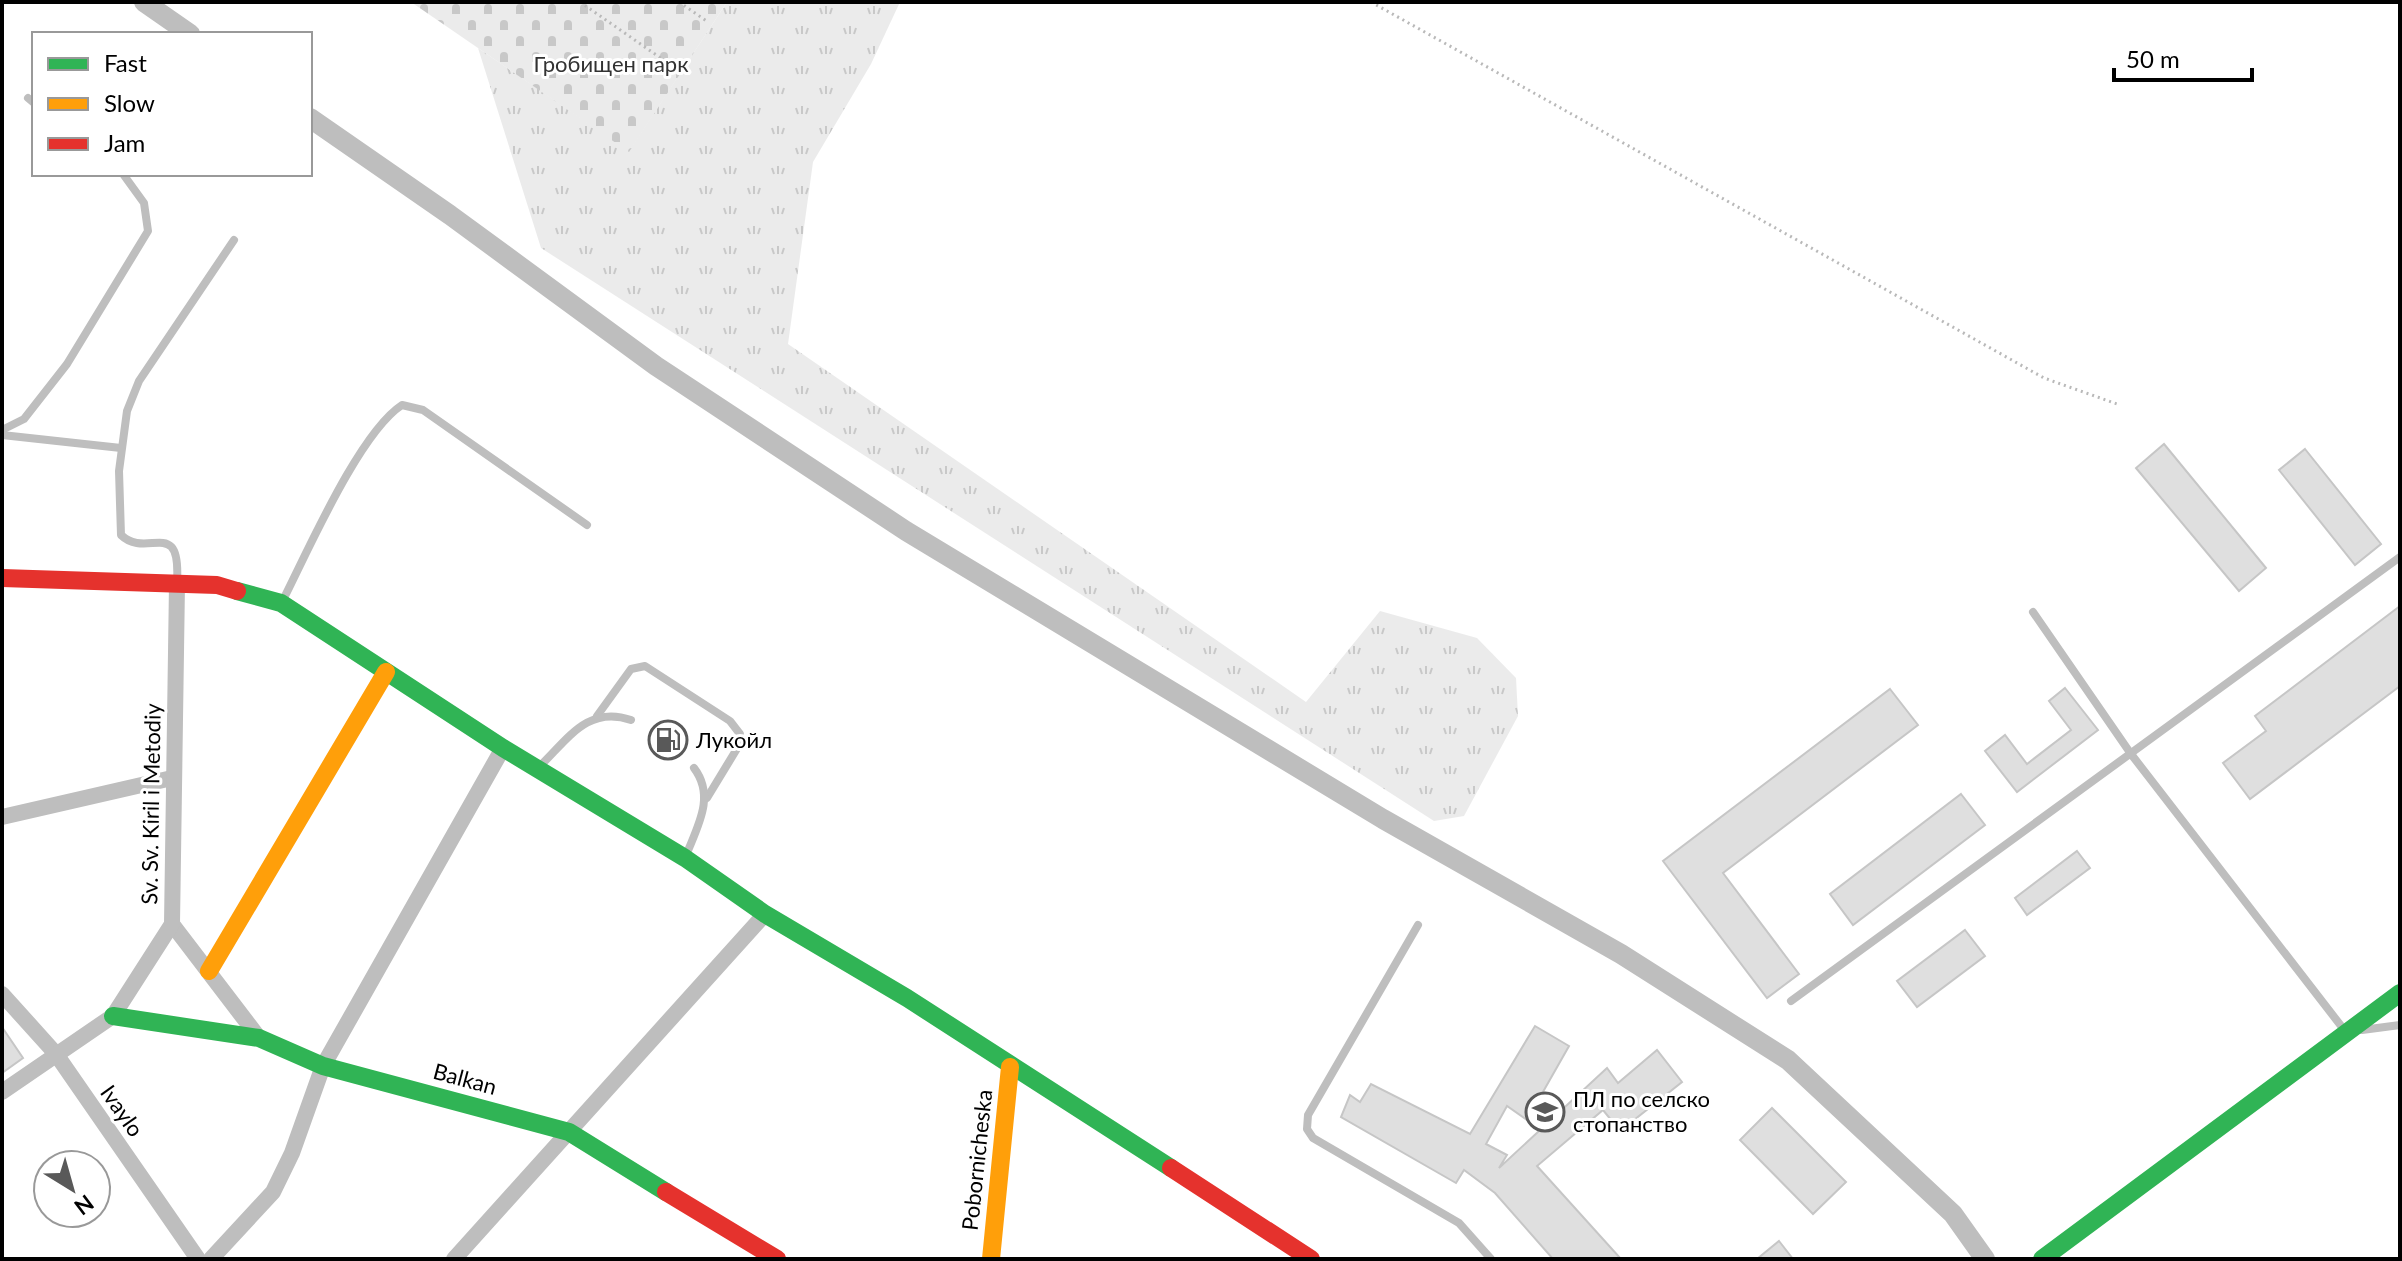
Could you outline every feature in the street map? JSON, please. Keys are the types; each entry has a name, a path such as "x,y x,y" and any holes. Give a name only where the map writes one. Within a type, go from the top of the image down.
{"main road":[{"path":"2,578 217,585 281,603 503,748 685,858 765,914 907,998 1311,1259"},
{"path":"209,971 386,672"},
{"path":"2042,1259 2400,993"},
{"name":"Balkan","path":"113,1016 259,1038 323,1066 569,1132 775,1259"},
{"name":"Pobornicheska","path":"991,1259 1010,1067"}],"street":[{"name":"Sv. Sv. Kiril i Metodiy","path":"2,1092 113,1016 172,924 177,584"},
{"path":"211,1259 273,1192 292,1153 323,1066 503,748"},
{"path":"2,817 172,778"},
{"path":"454,1259 765,914"},
{"path":"172,924 259,1038"},
{"name":"Ivaylo","path":"2,994 56,1054 198,1259"}],"lane":[{"path":"2,432 24,419 67,364 148,231 144,203 124,176"},
{"path":"177,584 178,556 173,548 165,543 129,541 121,535 121,448 127,411 139,381 234,240"},
{"path":"281,603 336,495 385,416 402,405 423,410 587,525"},
{"path":"2,432 121,448"},
{"path":"1791,1001 2400,557"},
{"path":"2033,612 2131,754 2346,1033 2400,1025"},
{"path":"538,768 597,716 631,669 645,666 730,721 740,734 738,747 707,798 685,858"},
{"path":"597,716 613,714 631,720"},
{"path":"694,768 704,780 707,798"},
{"path":"1418,925 1308,1115 1307,1129 1313,1138 1459,1223 1491,1259"}],"path":[{"path":"580,2 675,68"},
{"path":"679,2 708,22"},
{"path":"1371,2 2044,378 2120,405"}],"green space":[{"name":"Гробищен парк","path":"411,2 727,2 629,152"},
{"path":"727,2 900,2 871,64 813,162 788,344 1306,702 1380,611 1477,638 1516,678 1518,716 1464,816 1434,821 541,248 478,48 629,151"}],"building":[{"path":"2164,444 2266,568 2239,591 2136,468"},
{"path":"2305,449 2381,544 2355,565 2279,470"},
{"path":"2400,606 2400,686 2250,799 2223,763 2266,731 2255,716"},
{"path":"2065,688 2098,730 2017,792 1985,751 2005,735 2027,764 2071,730 2049,701"},
{"path":"1890,689 1918,725 1723,873 1799,974 1767,998 1663,861"},
{"path":"1961,794 1985,825 1853,925 1830,894"},
{"path":"2077,851 2090,868 2027,915 2015,898"},
{"path":"1965,930 1985,956 1917,1007 1897,981"},
{"path":"1535,1026 1569,1046 1527,1120 1507,1106 1486,1144 1507,1155 1499,1168 1607,1068 1618,1083 1657,1050 1682,1082 1620,1131 1603,1110 1537,1166 1621,1259 1553,1259 1495,1193 1464,1170 1456,1183 1341,1117 1350,1095 1360,1102 1371,1084 1470,1134"},
{"path":"2,1027 23,1058 2,1073"},
{"path":"1772,1108 1846,1182 1813,1214 1740,1140"},
{"path":"1779,1241 1793,1259 1757,1259"}],"waterway":[{"path":"144,2 187,32"},
{"path":"312,119 450,215 656,366 906,531 1383,819 1621,954 1788,1060 1953,1214 1985,1259"}],"traffic: fast":[{"path":"237,591 281,603 503,748 685,858 765,914 907,998 1171,1168"},
{"path":"2042,1259 2400,993"},
{"path":"113,1016 259,1038 323,1066 569,1132 666,1192"}],"traffic: slow":[{"path":"209,971 386,672"},
{"path":"991,1259 1010,1067"}],"traffic: jam":[{"path":"2,578 217,585 237,591"},
{"path":"1171,1168 1311,1259"},
{"path":"666,1192 777,1259"}],"place":[{"name":"Лукойл","path":"668,740"},
{"name":"ПЛ по селско стопанство","path":"1545,1112"}]}
